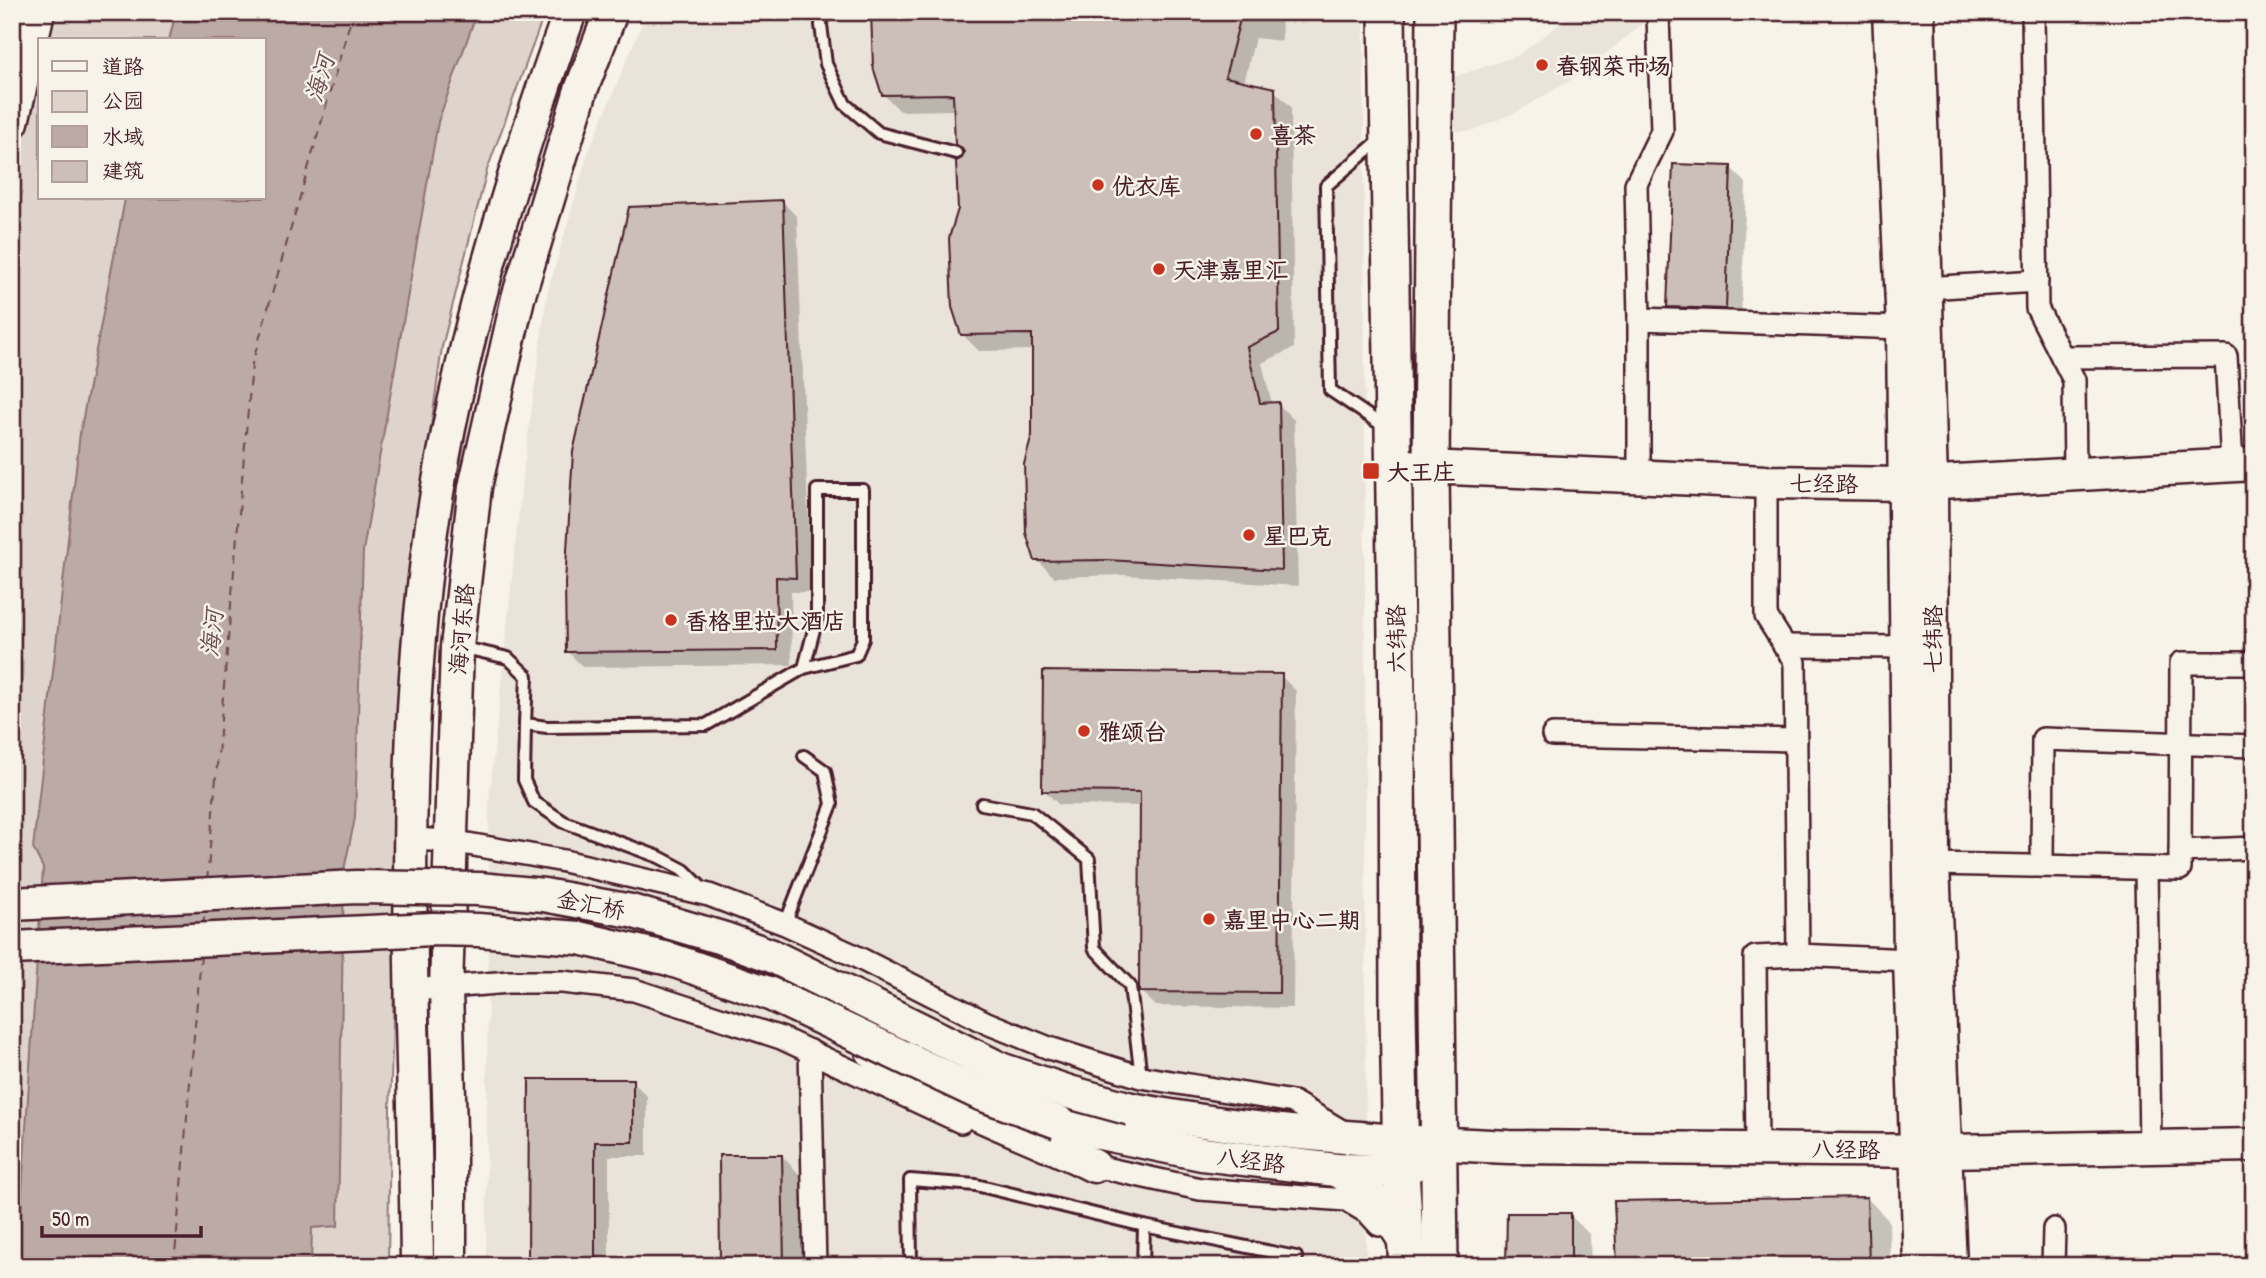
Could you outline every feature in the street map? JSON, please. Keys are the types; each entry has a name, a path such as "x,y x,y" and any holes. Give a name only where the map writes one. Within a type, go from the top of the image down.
{"main road":[{"path":"12,121 38,12"},
{"name":"海河东路","path":"417,1266 410,839 419,641 431,531 453,410 487,266 536,107 570,12"},
{"name":"海河东路","path":"450,1266 446,989 457,647 475,486 518,298 581,90 611,12"},
{"name":"六纬路","path":"1387,12 1404,1258"},
{"name":"六纬路","path":"1434,12 1431,468 1440,1266"},
{"name":"七纬路","path":"1889,12 1903,328 1918,484 1950,1266"},
{"name":"七纬路","path":"1918,12 1926,288 1918,484 1906,647 1910,960 1920,1266"},
{"name":"七经路","path":"1393,449 1431,468 1766,482 1918,484 2243,465"},
{"name":"金汇桥","path":"12,904 357,887 518,893 631,911 772,956 1003,1070 1131,1109"},
{"name":"金汇桥","path":"12,948 433,929 579,938 669,959 768,993 981,1094 1055,1134"},
{"name":"八经路","path":"1131,1109 1242,1128 1352,1138 1401,1156"},
{"path":"1055,1134 1094,1166"},
{"name":"八经路","path":"1055,1134 1136,1141 1202,1154 1336,1170 1401,1156"},
{"path":"1401,1156 1419,1164 1438,1144"},
{"name":"八经路","path":"1438,1144 1947,1152 2254,1145"},
{"path":"1336,1170 1351,1178 1371,1195 1404,1258"}],"street":[{"path":"2034,12 2037,307 2074,380 2075,475"},
{"path":"1639,476 1636,184 1662,131 1658,16"},
{"path":"1926,288 2036,282"},
{"path":"1639,319 1903,328"},
{"path":"2062,356 2225,356 2243,465"},
{"path":"1766,482 1766,616 1795,662 1798,955"},
{"path":"1784,646 1906,647"},
{"path":"1933,864 2180,869 2181,663 2254,663"},
{"path":"1553,736 1796,740"},
{"path":"2042,865 2043,739 2254,746"},
{"path":"410,839 451,841 591,867 709,895 785,924 988,1023 1049,1048 1141,1077 1293,1102 1352,1138"},
{"path":"2180,851 2254,848"},
{"path":"2146,869 2150,1146"},
{"path":"1757,1148 1755,957 1798,955 1910,960"},
{"path":"413,990 522,982 562,982 634,990 781,1038 945,1116 1034,1150 1200,1189 1346,1200 1368,1213 1404,1258"},
{"path":"810,1051 815,1266"},
{"path":"2053,1266 2054,1229"}],"lane":[{"path":"822,12 826,64 845,104 878,133 956,153"},
{"path":"1387,134 1326,186 1326,199 1330,390 1393,449"},
{"path":"525,724 547,727 706,725 804,668 856,655 863,639 863,490 817,490 817,618 804,668"},
{"path":"457,647 508,658 527,677 524,780 534,802 564,822 659,857 684,870 709,895"},
{"path":"785,924 832,804 825,771 804,756"},
{"path":"982,804 1032,813 1089,859 1094,948 1130,986 1141,1077"},
{"path":"911,1266 910,1180 976,1185 1144,1226 1296,1257 1297,1266"},
{"path":"1143,1266 1144,1226"}],"shaded area":[{"path":"647,12 1364,12 1366,1266 486,1266 489,801 522,481 547,294 588,153"},
{"name":"春钢菜市场","path":"1576,12 1657,12 1582,73 1517,112 1470,131 1449,131 1451,78 1517,56"}],"green space":[{"path":"51,12 545,12 487,170 442,347 407,601 390,1109 388,1266 12,1266 12,184 38,56 38,200 266,200 266,38 43,38"}],"water":[{"name":"海河","path":"176,12 477,12 438,122 363,551 355,818 344,870 338,1226 312,1228 311,1266 17,1266 43,868 33,848 80,433 125,200 266,200 266,38 170,38"}],"building":[{"name":"天津嘉里汇","path":"871,12 1242,12 1225,77 1275,88 1279,332 1247,347 1260,403 1279,402 1282,570 1107,560 1035,561 1026,533 1024,464 1032,435 1032,334 961,335 952,307 949,238 958,209 956,161 962,158 964,152 961,147 955,145 953,94 882,95 873,67"},
{"path":"1673,164 1731,166 1726,309 1667,307"},
{"path":"783,200 796,578 776,577 777,650 566,652 565,583 573,452 629,207"},
{"path":"1043,671 1282,674 1279,993 1139,992 1140,792 1042,791"},
{"path":"529,1079 633,1079 633,1142 595,1142 595,1266 528,1266"},
{"path":"719,1155 782,1155 784,1266 720,1266"},
{"path":"1867,1197 1869,1266 1617,1266 1614,1201"},
{"path":"1507,1213 1571,1213 1571,1266 1506,1266"}],"ferry route":[{"path":"207,881 252,364 353,12"},
{"path":"203,926 205,911"},
{"path":"174,1266 201,956"}],"place":[{"name":"春钢菜市场","path":"1542,65"},
{"name":"喜茶","path":"1256,134"},
{"name":"优衣库","path":"1098,185"},
{"name":"天津嘉里汇","path":"1159,269"},
{"name":"大王庄","path":"1371,471"},
{"name":"星巴克","path":"1249,535"},
{"name":"香格里拉大酒店","path":"671,620"},
{"name":"雅颂台","path":"1084,731"},
{"name":"嘉里中心二期","path":"1209,919"}]}
